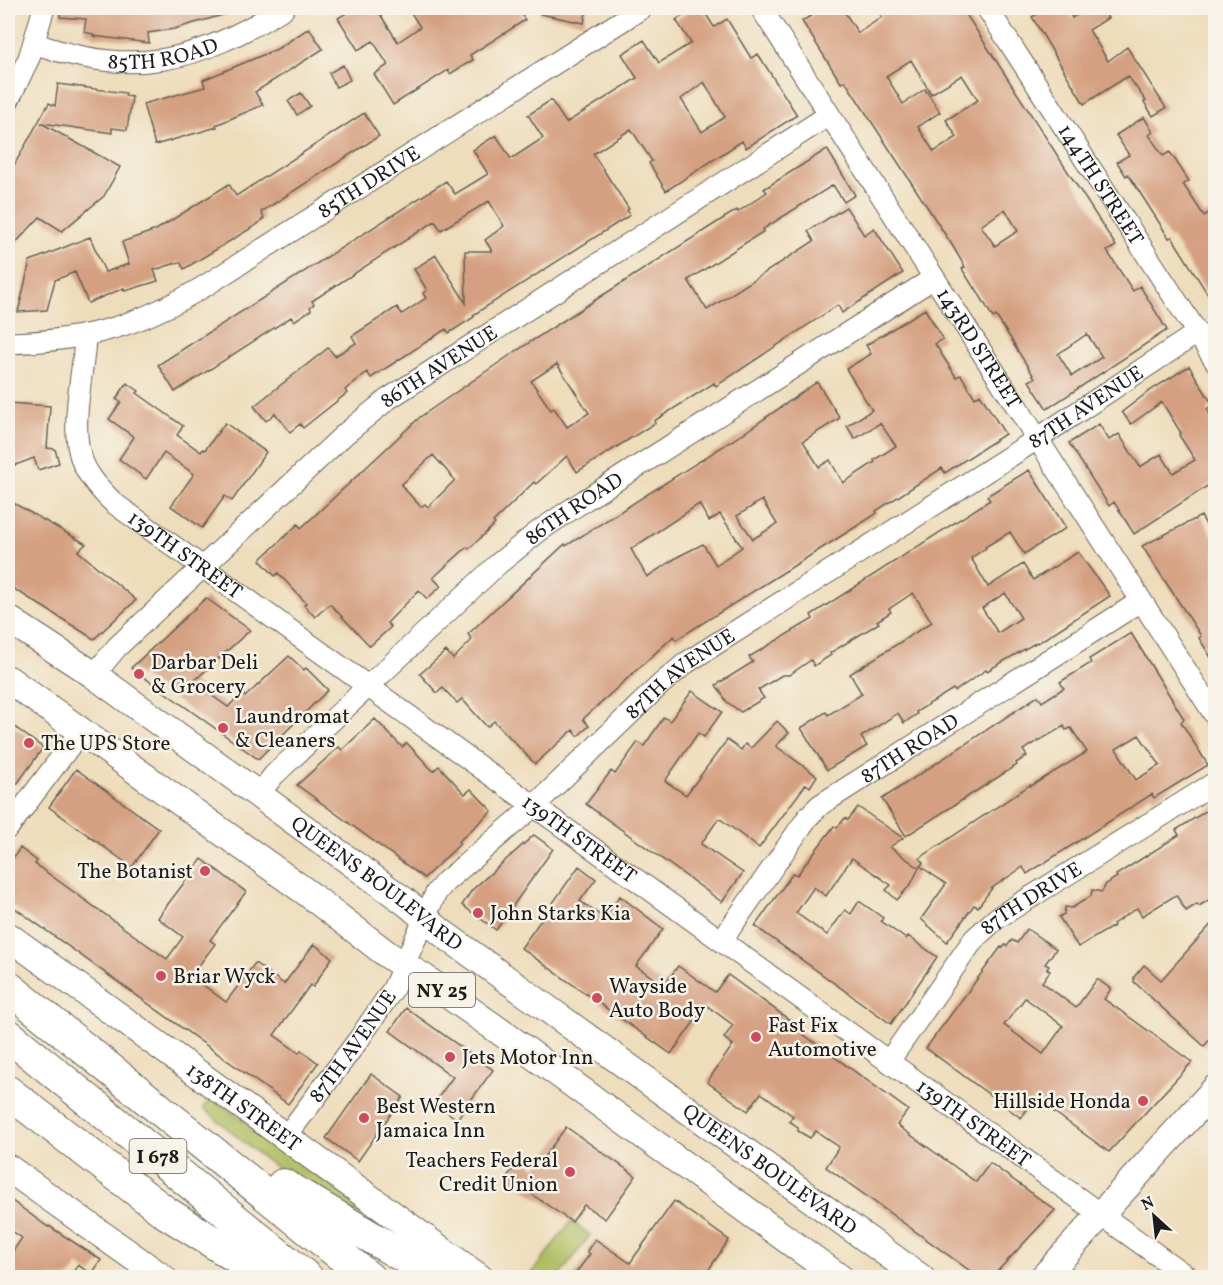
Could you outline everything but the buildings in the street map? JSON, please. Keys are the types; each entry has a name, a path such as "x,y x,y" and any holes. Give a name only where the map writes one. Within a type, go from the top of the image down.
{"highway":[{"name":"I 678","path":"8,987 369,1278"},
{"name":"I 678","path":"8,1035 307,1278"},
{"path":"8,1092 165,1212 238,1278"},
{"path":"165,1113 347,1225 440,1278"},
{"path":"165,1212 266,1278"}],"main road":[{"name":"QUEENS BOULEVARD","path":"8,619 94,675 424,917 441,932 921,1278"},
{"name":"NY 25","path":"8,680 512,1040 840,1278"},
{"name":"138TH STREET","path":"8,936 480,1278"},
{"path":"1042,1278 1215,1088"},
{"path":"8,1168 163,1278"}],"street":[{"path":"8,101 34,43 44,8"},
{"name":"85TH ROAD","path":"34,43 89,59 146,61 171,58 201,51 224,42 284,8"},
{"name":"85TH DRIVE","path":"8,343 85,337 132,324 189,296 642,8"},
{"name":"143RD STREET","path":"761,8 1215,717"},
{"name":"144TH STREET","path":"987,8 1215,362"},
{"name":"86TH AVENUE","path":"94,675 117,647 202,567 345,434 388,399 829,115"},
{"name":"86TH ROAD","path":"257,796 274,775 368,685 498,564 539,531 934,278"},
{"name":"87TH AVENUE","path":"285,1138 393,989 424,917 436,893 445,882 534,806 661,684 686,663 1037,439 1197,333"},
{"name":"139TH STREET","path":"85,337 76,432 78,444 83,464 94,482 114,504 1189,1278"},
{"name":"87TH ROAD","path":"722,940 808,817 820,805 1141,601"},
{"path":"8,828 81,731"},
{"name":"87TH DRIVE","path":"889,1061 974,939 985,928 997,918 1215,782"}],"green space":[{"path":"212,1097 372,1215 380,1226 298,1183 258,1154 203,1108"},
{"path":"571,1221 590,1235 559,1277 529,1277"}],"place":[{"name":"Darbar Deli & Grocery","path":"139,674"},
{"name":"Laundromat & Cleaners","path":"223,728"},
{"name":"The UPS Store","path":"29,743"},
{"name":"The Botanist","path":"205,871"},
{"name":"John Starks Kia","path":"478,913"},
{"name":"Briar Wyck","path":"161,976"},
{"name":"Wayside Auto Body","path":"597,998"},
{"name":"Fast Fix Automotive","path":"756,1037"},
{"name":"Jets Motor Inn","path":"450,1057"},
{"name":"Hillside Honda","path":"1143,1101"},
{"name":"Best Western Jamaica Inn","path":"364,1118"},
{"name":"Teachers Federal Credit Union","path":"570,1172"}]}
